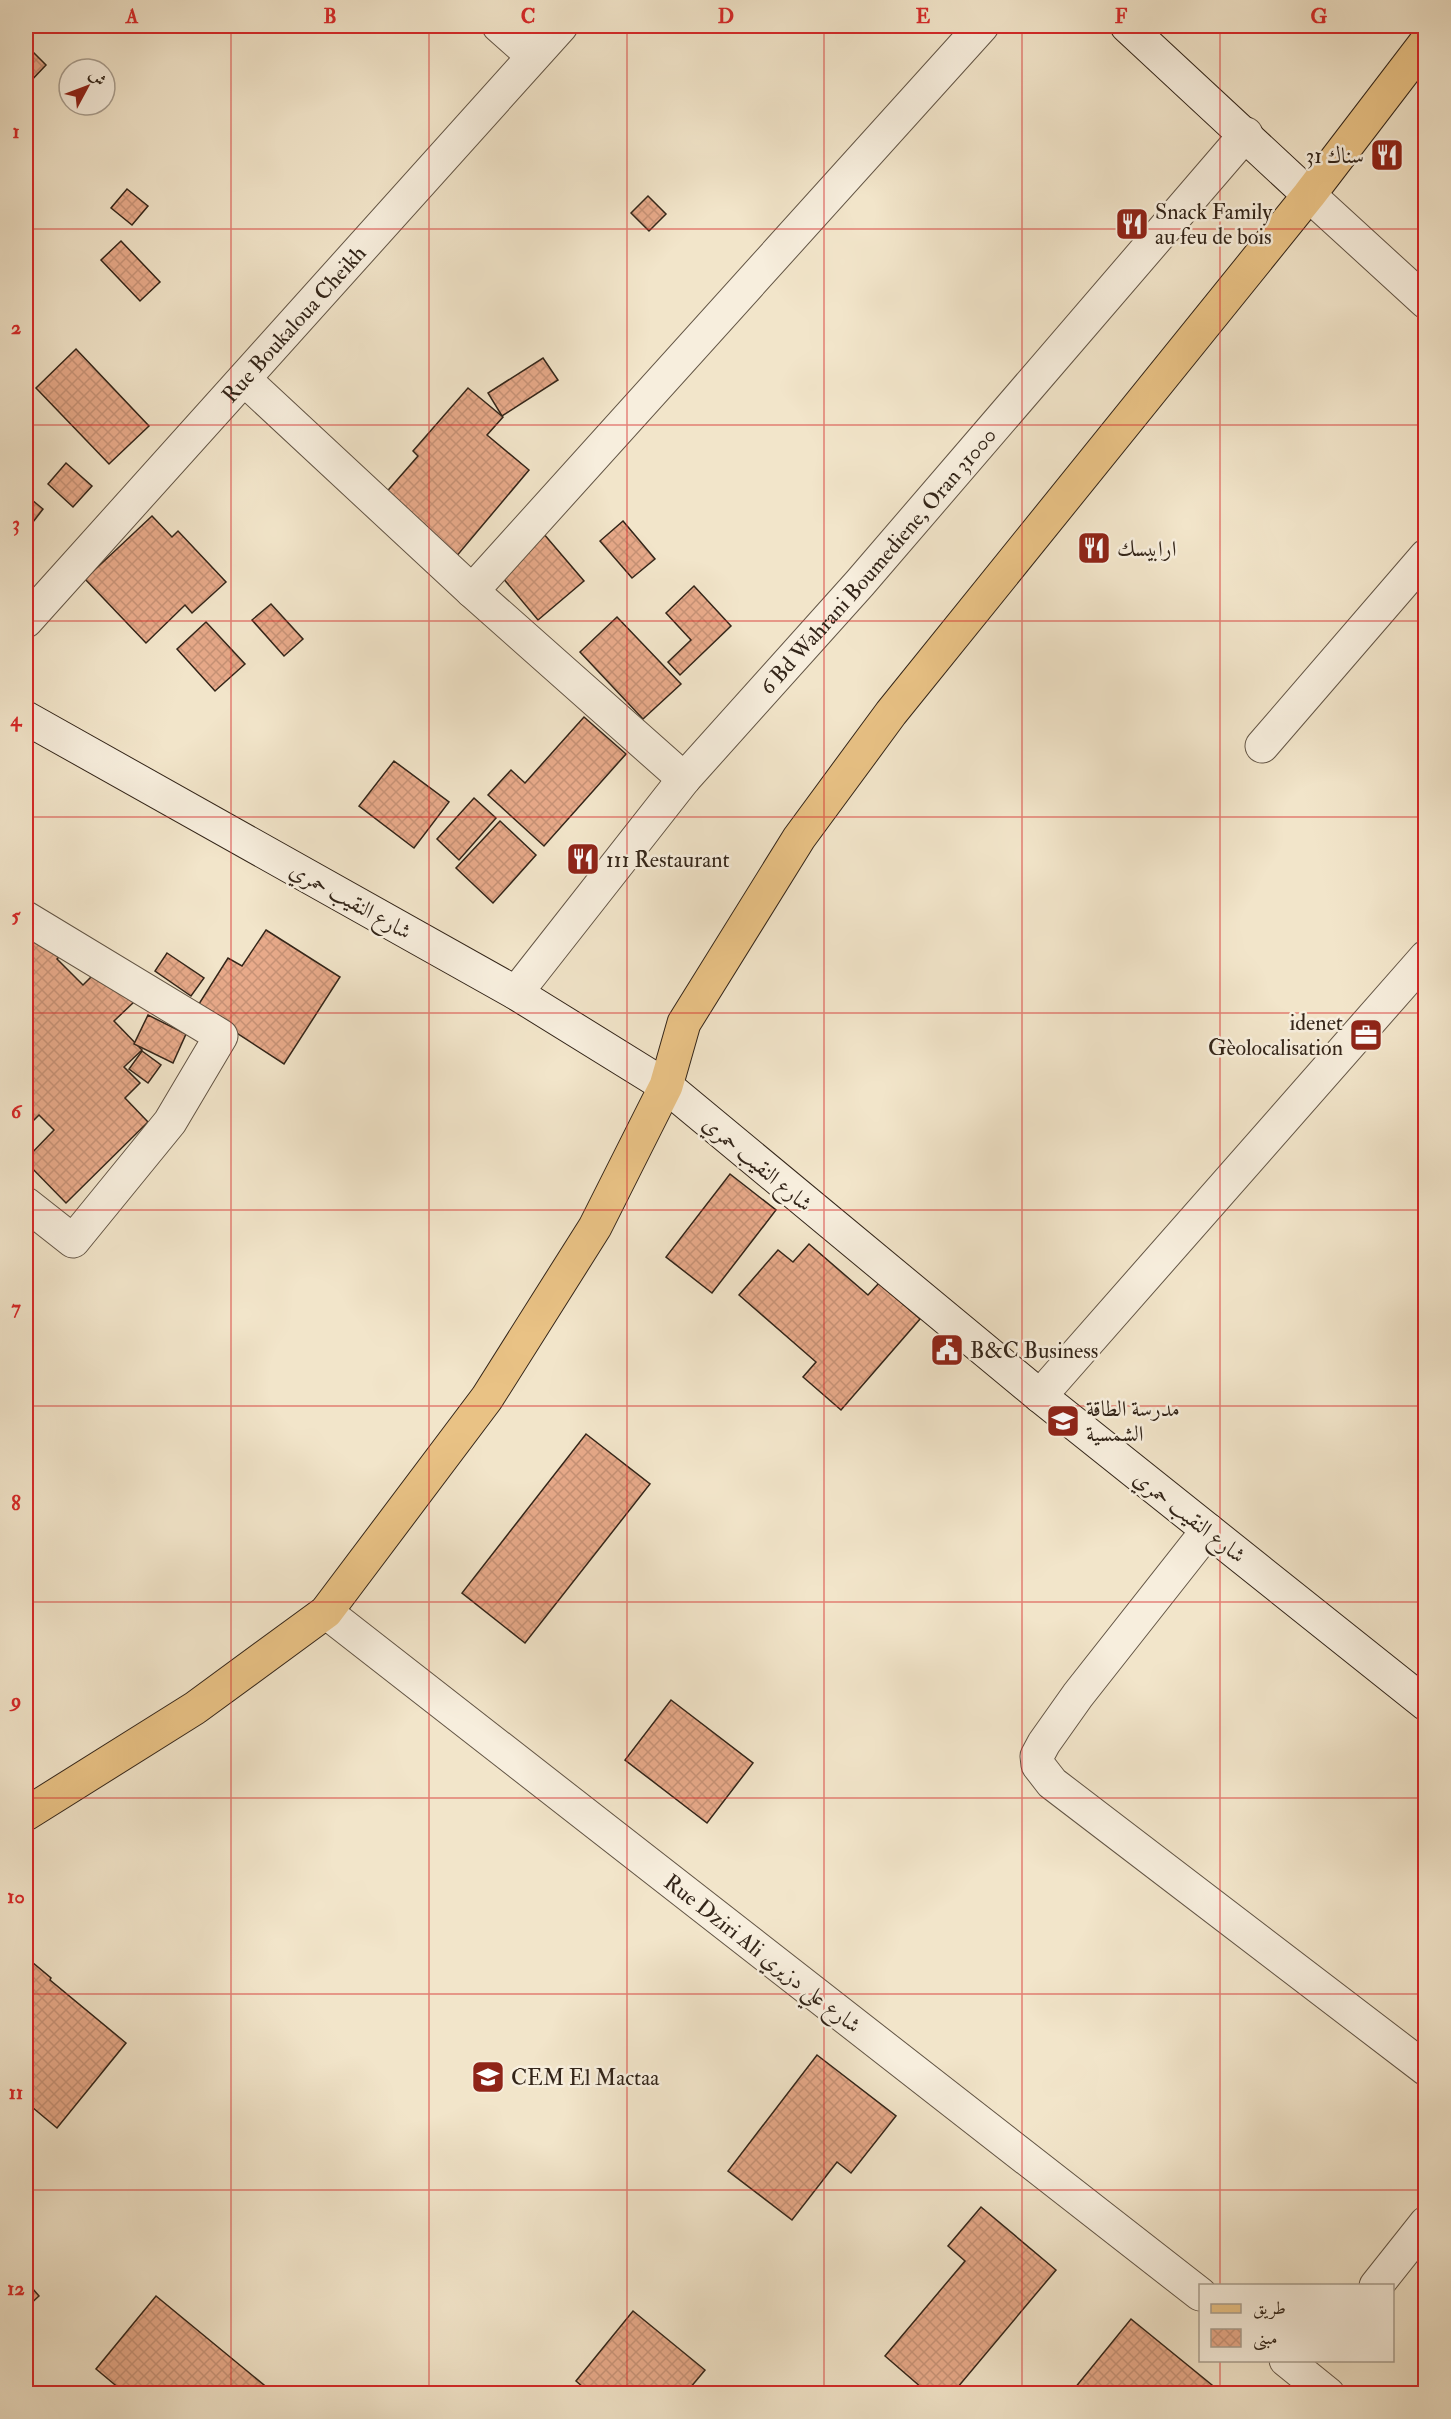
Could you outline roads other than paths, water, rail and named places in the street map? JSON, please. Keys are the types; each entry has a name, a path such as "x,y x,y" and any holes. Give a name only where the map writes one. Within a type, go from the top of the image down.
{"main road":[{"path":"26,1814 195,1708 326,1612 488,1398 595,1227 666,1086 684,1023 799,838 891,713 1309,195 1425,42"}],"street":[{"path":"499,26 533,56"},
{"name":"Rue Boukaloua Cheikh","path":"26,621 561,26"},
{"path":"472,591 982,26"},
{"path":"1127,26 1425,302"},
{"name":"6 Bd Wahrani Boumediene, Oran 31000","path":"516,993 684,779 860,583 1246,134"},
{"path":"244,379 472,591 684,779"},
{"path":"1262,746 1425,556"},
{"name":"شارع النقيب حمري","path":"26,718 516,993 666,1086 1040,1396 1425,1704"},
{"path":"26,918 221,1036 170,1122 73,1241 26,1204"},
{"path":"1040,1396 1425,957"},
{"path":"1208,1530 1078,1695 1044,1743 1037,1756 1038,1766 1052,1783 1425,2069"},
{"name":"Rue Dziri Ali شارع علي دزيري","path":"326,1612 1199,2293"},
{"path":"1378,2284 1425,2223"}],"place":[{"name":"سناك 31","path":"1387,155"},
{"name":"Snack Family au feu de bois","path":"1132,224"},
{"name":"ارابيسك","path":"1094,548"},
{"name":"111 Restaurant","path":"583,859"},
{"name":"idenet Gèolocalisation","path":"1366,1035"},
{"name":"B&C Business","path":"947,1350"},
{"name":"مدرسة الطاقة الشمسية","path":"1063,1421"},
{"name":"CEM El Mactaa","path":"488,2077"}]}
